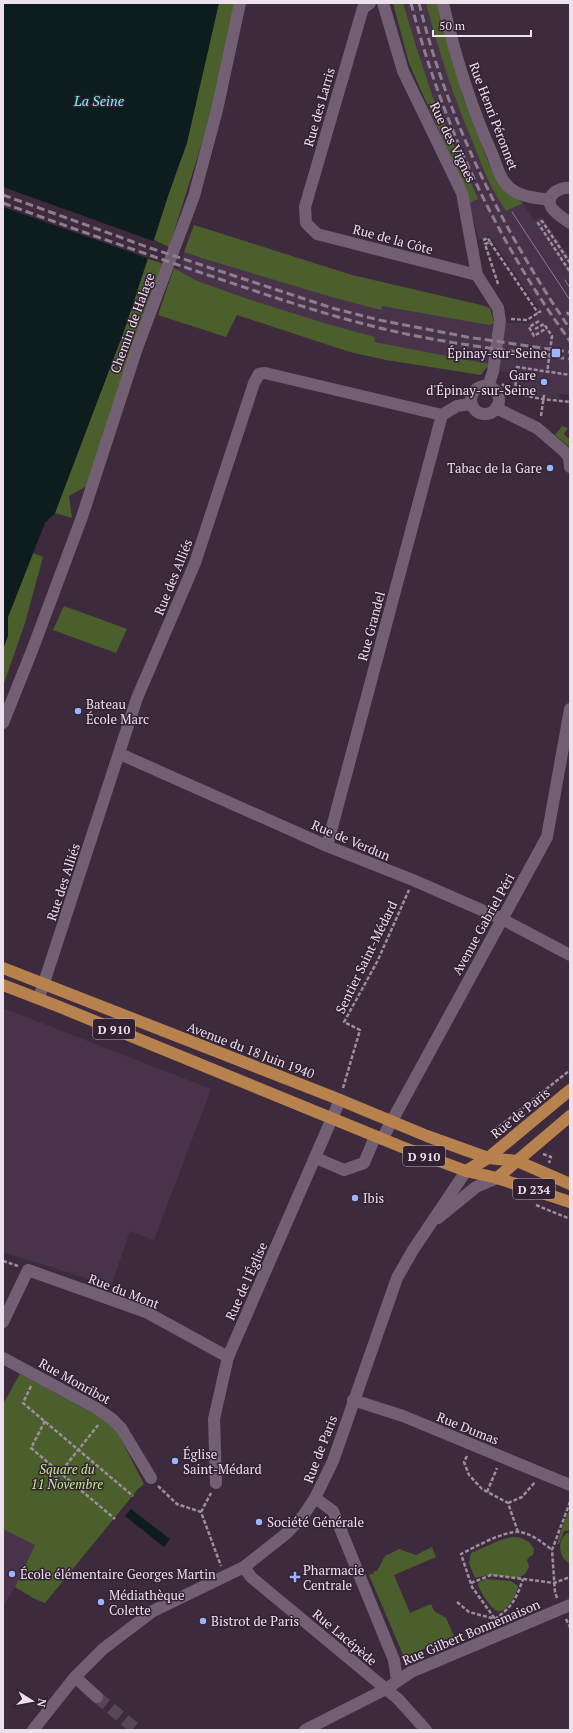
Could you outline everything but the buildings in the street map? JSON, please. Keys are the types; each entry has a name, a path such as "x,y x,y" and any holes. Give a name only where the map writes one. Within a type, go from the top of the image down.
{"main road":[{"name":"Avenue du 18 Juin 1940","path":"3,968 340,1100 427,1136 488,1158"},
{"name":"D 910","path":"3,985 39,998 379,1138 466,1171 497,1178"},
{"name":"Rue de Paris","path":"466,1171 488,1158 570,1090"},
{"path":"497,1178 570,1116"},
{"name":"D 910","path":"488,1158 517,1161"},
{"name":"D 234","path":"517,1161 570,1184"},
{"name":"D 234","path":"497,1178 570,1202"}],"street":[{"name":"Chemin de Halage","path":"3,723 34,648 82,517 137,348 194,196 217,110 240,3"},
{"name":"Rue des Larris","path":"306,223 305,206 307,199 364,8 370,3"},
{"name":"Rue des Vignes","path":"383,3 403,71 462,193 477,275 505,320 490,379"},
{"name":"Rue Henri Péronnet","path":"443,3 464,84 481,130 504,182 511,189 517,192 531,197 550,200"},
{"path":"570,188 561,188 553,194 550,200 554,211 570,223"},
{"name":"Rue de la Côte","path":"306,223 317,234 477,275"},
{"name":"Rue des Alliés","path":"39,998 138,698 195,564 254,383 259,374 265,373 442,415"},
{"path":"490,379 499,398 496,408 488,414 482,414 471,404 473,393 490,379"},
{"path":"442,415 457,406 471,404"},
{"path":"496,408 537,428 565,452 569,458 570,467"},
{"name":"Rue Grandel","path":"327,846 442,415"},
{"name":"Avenue Gabriel Péri","path":"316,1158 344,1170 364,1163 379,1138 392,1122 547,837 570,709"},
{"name":"Rue de Verdun","path":"120,754 327,846 414,880 502,919 570,955"},
{"name":"Rue de l'Église","path":"216,1483 214,1419 228,1357 333,1120 340,1100"},
{"name":"Rue de Paris","path":"33,1730 75,1677 103,1649 153,1611 244,1567 287,1533 303,1516 315,1498 333,1461 353,1400 397,1278 412,1250 466,1171"},
{"name":"Rue de Paris","path":"430,1224 476,1187 497,1178"},
{"name":"Rue du Mont","path":"3,1322 28,1270 146,1312 228,1357"},
{"name":"Rue Monribot","path":"3,1358 37,1375 106,1414 121,1428 151,1478"},
{"name":"Rue Dumas","path":"353,1400 386,1410 570,1485"},
{"path":"315,1498 333,1511 394,1660 397,1680"},
{"name":"Rue Lacépède","path":"244,1567 251,1577 398,1699 426,1730"},
{"name":"Rue Gilbert Bonnemaison","path":"305,1730 386,1689 397,1680 411,1672 565,1607"},
{"path":"75,1677 97,1697"}],"path":[{"path":"570,263 542,221 538,223 570,272"},
{"path":"500,289 485,244 490,242 538,313"},
{"path":"518,321 527,320 541,311"},
{"path":"505,320 508,312"},
{"path":"539,321 529,327 534,336 547,328"},
{"path":"535,329 544,324 552,336 547,372"},
{"path":"538,335 545,331"},
{"path":"516,392 517,367 558,375 570,375"},
{"path":"490,379 530,397 544,397 570,402"},
{"path":"537,428 540,422 544,397"},
{"name":"Sentier Saint-Médard","path":"344,1082 360,1030 344,1022 377,962 414,880"},
{"path":"500,1137 496,1134 495,1130 570,1070"},
{"path":"534,1204 540,1208 570,1219"},
{"path":"37,1375 23,1403 133,1496"},
{"path":"47,1489 79,1451 106,1414"},
{"path":"45,1421 31,1448 115,1518"},
{"path":"472,1445 464,1462 469,1475 487,1492 508,1503 518,1532"},
{"path":"487,1492 502,1457"},
{"path":"508,1503 522,1497 543,1474"},
{"path":"151,1478 177,1504 201,1512"},
{"path":"216,1483 201,1512 222,1568"},
{"path":"565,1607 555,1592 552,1550 570,1502"},
{"path":"505,1633 472,1587 462,1554 493,1538 518,1532 537,1538 552,1550"},
{"path":"470,1583 491,1575 554,1583 570,1577"},
{"path":"495,1619 508,1609 518,1594 523,1579"},
{"path":"457,1602 469,1612 495,1619"}],"shaded area":[{"path":"393,3 437,3 463,97 489,164 503,188 523,203 534,221 542,217 570,258 570,395 560,394 559,399 531,395 531,390 511,387 513,373 372,347 173,284 189,238 494,323 528,323 536,318 538,307 489,235 479,240 466,190 409,63"},
{"path":"3,1008 211,1089 154,1240 130,1231 111,1286 6,1253 3,1254"},
{"name":"École élémentaire Georges Martin","path":"3,1529 35,1545 15,1587 3,1606"}],"green space":[{"path":"219,3 237,3 213,108 169,247 154,240 168,196"},
{"path":"393,3 403,3 433,98 478,199 469,203 465,190 409,63"},
{"path":"426,3 437,3 463,97 489,164 503,188 523,203 506,211 488,179 453,93"},
{"path":"194,225 352,275 481,305 490,308 494,323 489,325 382,306 381,310 335,298 205,259 184,252"},
{"path":"148,259 164,264 90,484 69,496 72,518 55,513 124,331"},
{"path":"174,268 197,281 248,299 327,324 375,337 374,342 489,364 481,375 386,360 350,352 237,315 226,337 158,315"},
{"path":"562,426 568,428 564,434 570,440 570,447 555,435"},
{"path":"33,553 43,557 25,623 3,686 3,648 8,636 8,617"},
{"path":"64,606 127,629 116,653 53,630"},
{"name":"Square du 11 Novembre","path":"20,1374 113,1424 144,1484 138,1489 45,1603 15,1587 35,1545 3,1529 3,1404"},
{"path":"570,1509 570,1530 564,1531 559,1544 557,1544 564,1522"},
{"path":"567,1533 570,1533 570,1564 563,1558 560,1549 561,1540"},
{"path":"512,1537 525,1540 530,1543 534,1549 533,1555 527,1560 529,1567 525,1574 518,1578 488,1575 475,1578 469,1563 471,1553 498,1541"},
{"path":"432,1547 436,1557 394,1575 410,1613 431,1604 434,1611 446,1618 454,1636 404,1657 369,1575 374,1573 374,1571 377,1571 385,1556 399,1549 416,1555"},
{"path":"485,1579 511,1581 518,1586 514,1598 508,1606 501,1611 497,1611 492,1607 480,1590 478,1583"}],"water":[{"name":"La Seine","path":"3,3 219,3 187,143 124,331 55,513 45,523 8,617 8,636 3,649"},
{"path":"131,1509 170,1539 164,1547 125,1516"}],"pier":[{"path":"3,187 156,242 150,259 3,207"}],"tunnel":[{"path":"97,1697 137,1730"}],"tram line":[{"path":"512,212 570,300"},
{"path":"565,280 570,288"}],"railway":[{"path":"411,3 439,93 455,136 474,180 518,263 570,341"},
{"path":"419,3 445,90 480,173 522,252 570,329"},
{"path":"3,195 150,248 332,308 379,320 467,337 570,352"},
{"path":"3,203 250,289 355,322 400,333 448,342 570,359"}],"place":[{"name":"Épinay-sur-Seine","path":"556,353"},
{"name":"Gare d'Épinay-sur-Seine","path":"544,382"},
{"name":"Tabac de la Gare","path":"550,468"},
{"name":"Bateau École Marc","path":"78,711"},
{"name":"Ibis","path":"355,1198"},
{"name":"Église Saint-Médard","path":"175,1461"},
{"name":"Société Générale","path":"259,1522"},
{"name":"École élémentaire Georges Martin","path":"12,1574"},
{"name":"Pharmacie Centrale","path":"295,1577"},
{"name":"Médiathèque Colette","path":"101,1602"},
{"name":"Bistrot de Paris","path":"203,1621"}]}
